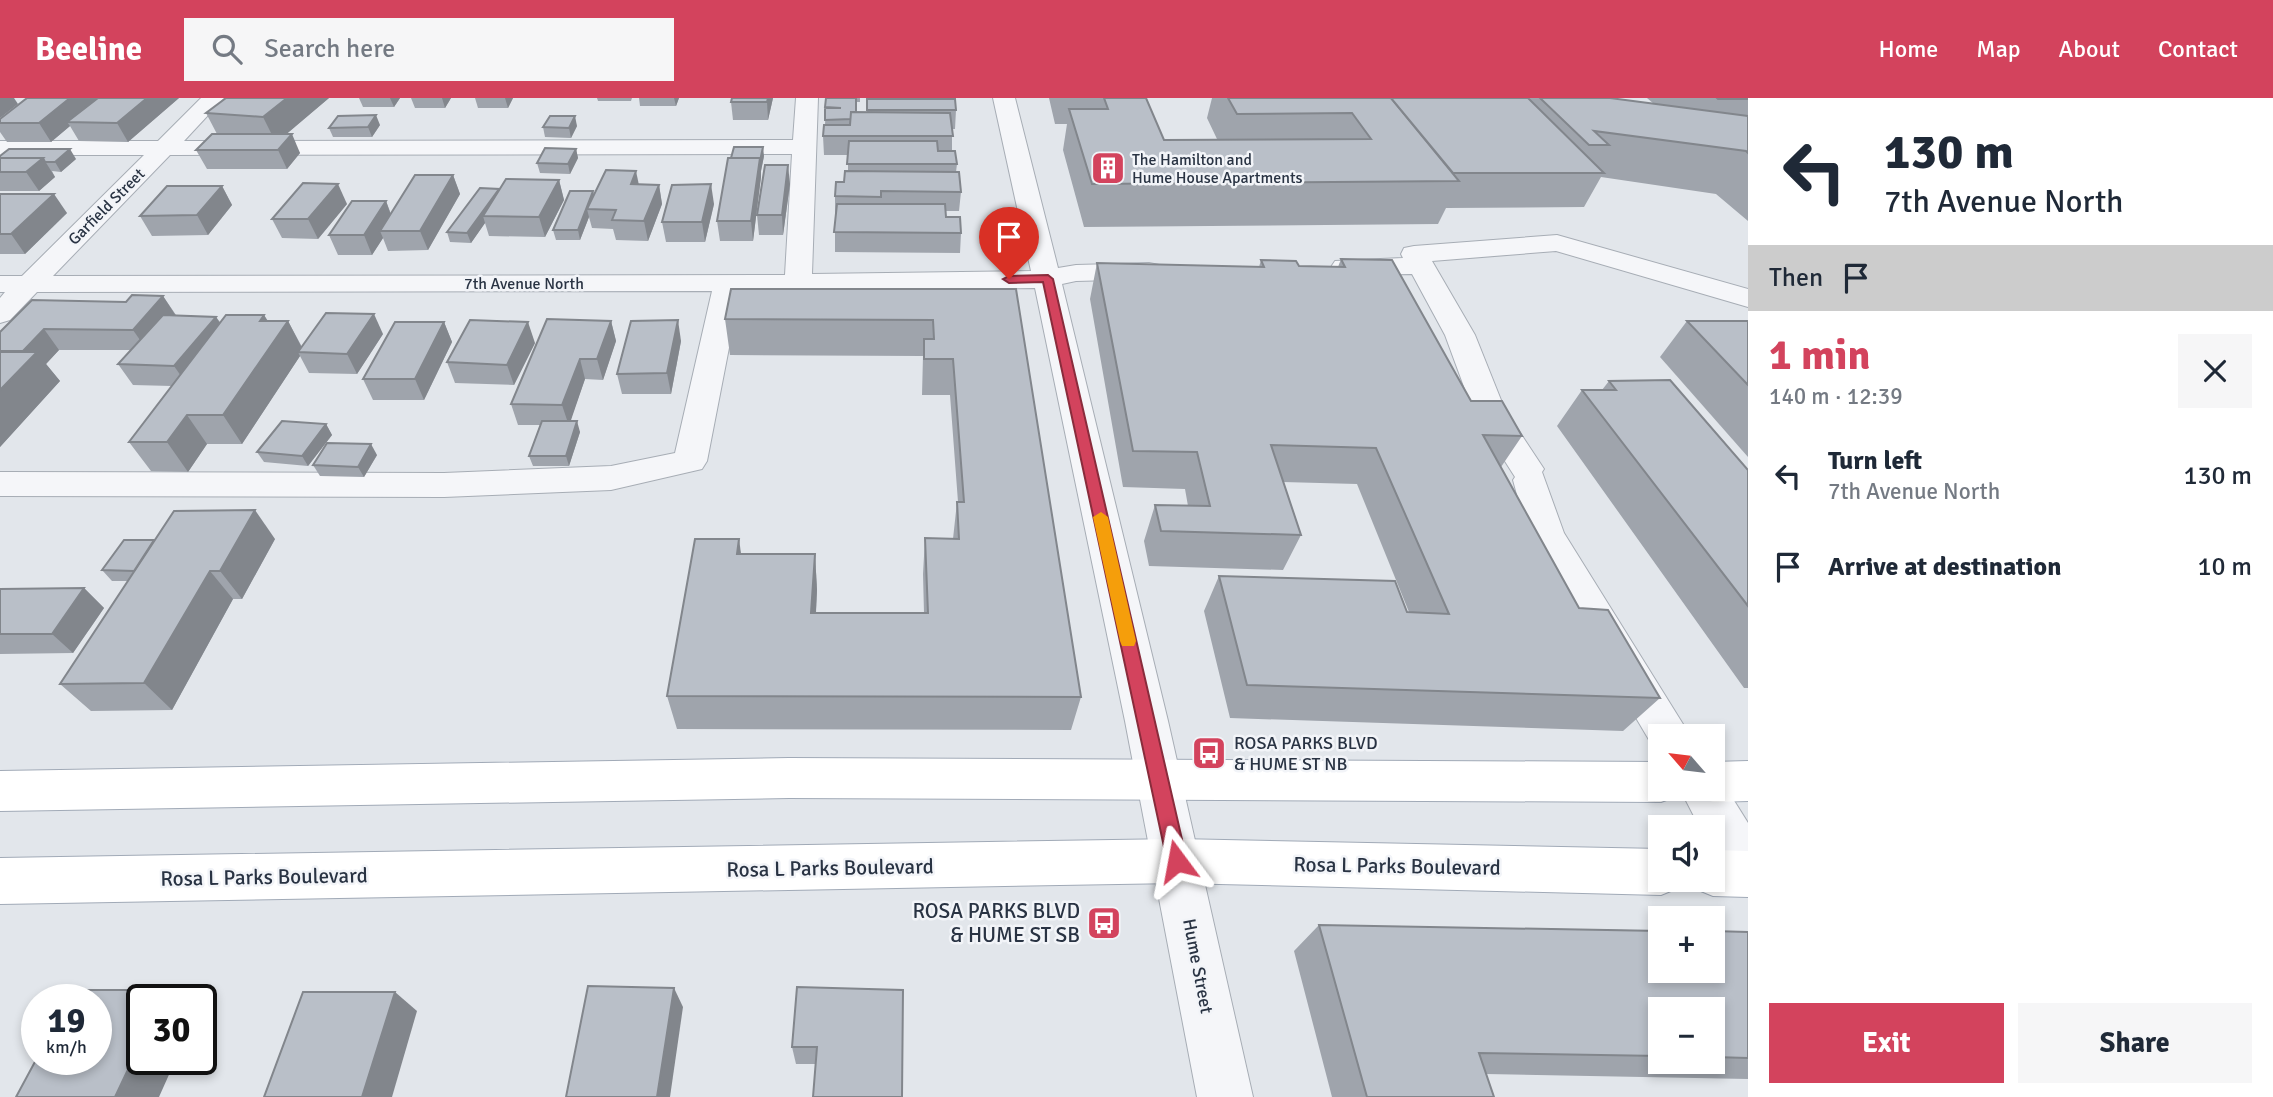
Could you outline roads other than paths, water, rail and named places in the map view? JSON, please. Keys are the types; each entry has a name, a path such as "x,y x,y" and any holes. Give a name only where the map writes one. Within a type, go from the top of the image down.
{"main road":[{"path":"0,791 789,778 1648,782"},
{"path":"1726,782 1748,781"},
{"name":"Rosa L Parks Boulevard","path":"0,881 1177,861 1648,872"},
{"path":"1725,873 1748,874"}],"street":[{"name":"Garfield Street","path":"0,314 13,284 164,147 213,98"},
{"path":"798,283 807,98"},
{"name":"Hume Street","path":"1004,98 1048,279 1159,779 1225,1097"},
{"path":"0,148 804,146"},
{"path":"1662,724 1546,536 1528,474 1489,411 1460,335 1414,254 1557,243 1748,298"},
{"path":"1324,268 1421,266"},
{"name":"7th Avenue North","path":"13,284 798,283 1048,279 1076,273 1173,271"},
{"path":"0,484 444,485 611,478 690,461 728,283"},
{"path":"1710,802 1748,865"}],"place":[{"name":"The Hamilton and Hume House Apartments","path":"1108,168"},
{"name":"ROSA PARKS BLVD & HUME ST NB","path":"1209,753"},
{"name":"ROSA PARKS BLVD & HUME ST SB","path":"1104,923"}]}
